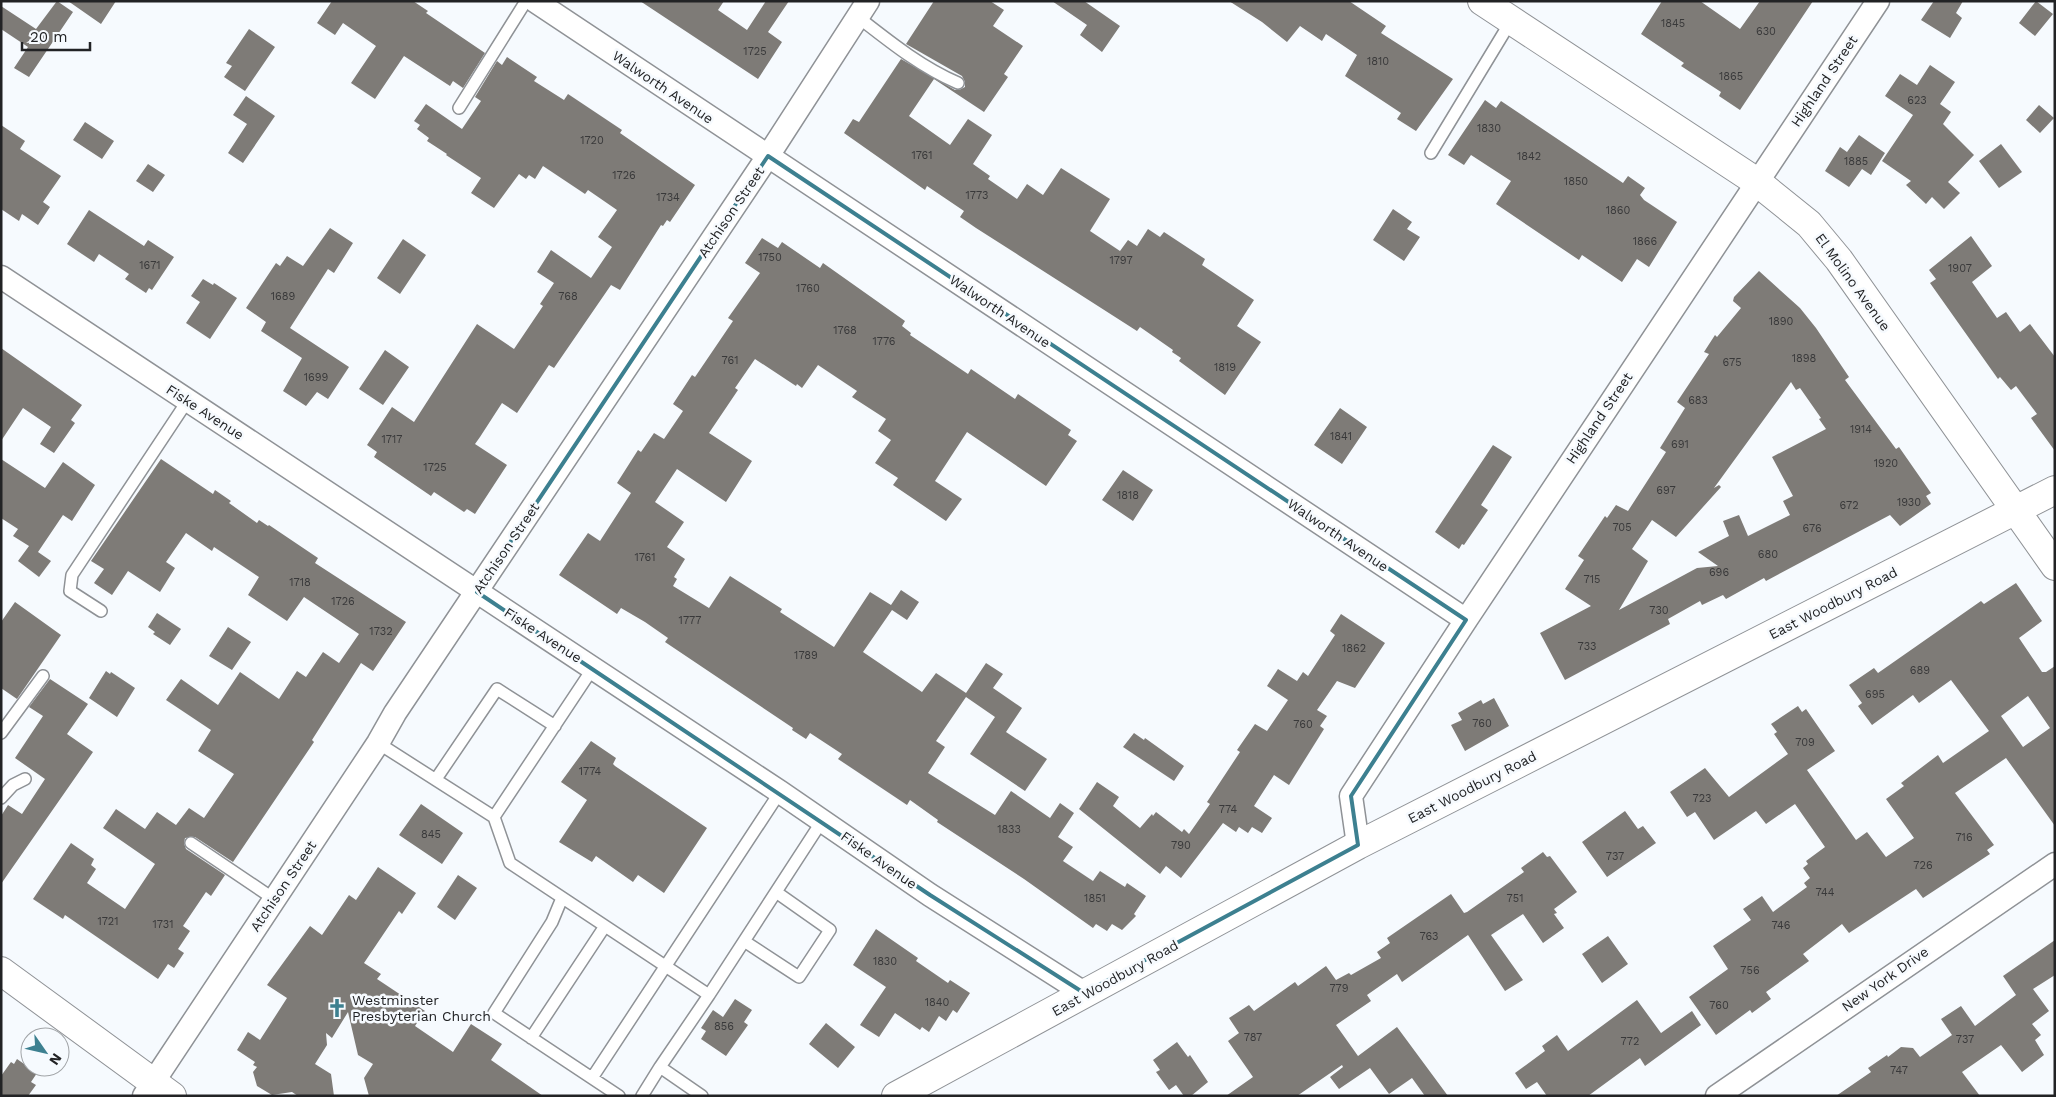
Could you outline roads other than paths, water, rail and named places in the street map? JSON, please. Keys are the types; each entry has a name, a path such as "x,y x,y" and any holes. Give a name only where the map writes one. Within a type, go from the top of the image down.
{"main road":[{"name":"El Molino Avenue","path":"1482,1 1756,182 1810,224 1839,260 2055,566"},
{"name":"East Woodbury Road","path":"896,1096 1358,845 2055,490"},
{"path":"1,971 156,1091"}],"street":[{"name":"Walworth Avenue","path":"535,1 1466,620"},
{"name":"Highland Street","path":"1358,845 1351,796 1756,182 1878,1"},
{"name":"Atchison Street","path":"156,1091 274,899 378,743 395,713 768,156 863,9"},
{"name":"Fiske Avenue","path":"1,277 780,792 930,895 1084,993"},
{"name":"New York Drive","path":"1717,1096 2055,864"}],"lane":[{"path":"459,108 526,1"},
{"path":"863,9 898,49 934,73 958,83"},
{"path":"1431,153 1511,21"},
{"path":"100,611 70,591 72,575 188,400"},
{"path":"494,817 593,668"},
{"path":"1,733 43,676"},
{"path":"436,780 497,689 555,726"},
{"path":"378,743 494,817 510,863 709,994"},
{"path":"1,798 13,786 25,779"},
{"path":"592,1078 780,792"},
{"path":"642,1096 822,821"},
{"path":"191,843 274,899"},
{"path":"744,941 799,977 830,930 776,892"},
{"path":"562,898 552,922 494,1013 619,1096"},
{"path":"531,1038 605,926"},
{"path":"660,1067 702,1096"}],"place":[{"name":"Westminster Presbyterian Church","path":"337,1008"}]}
